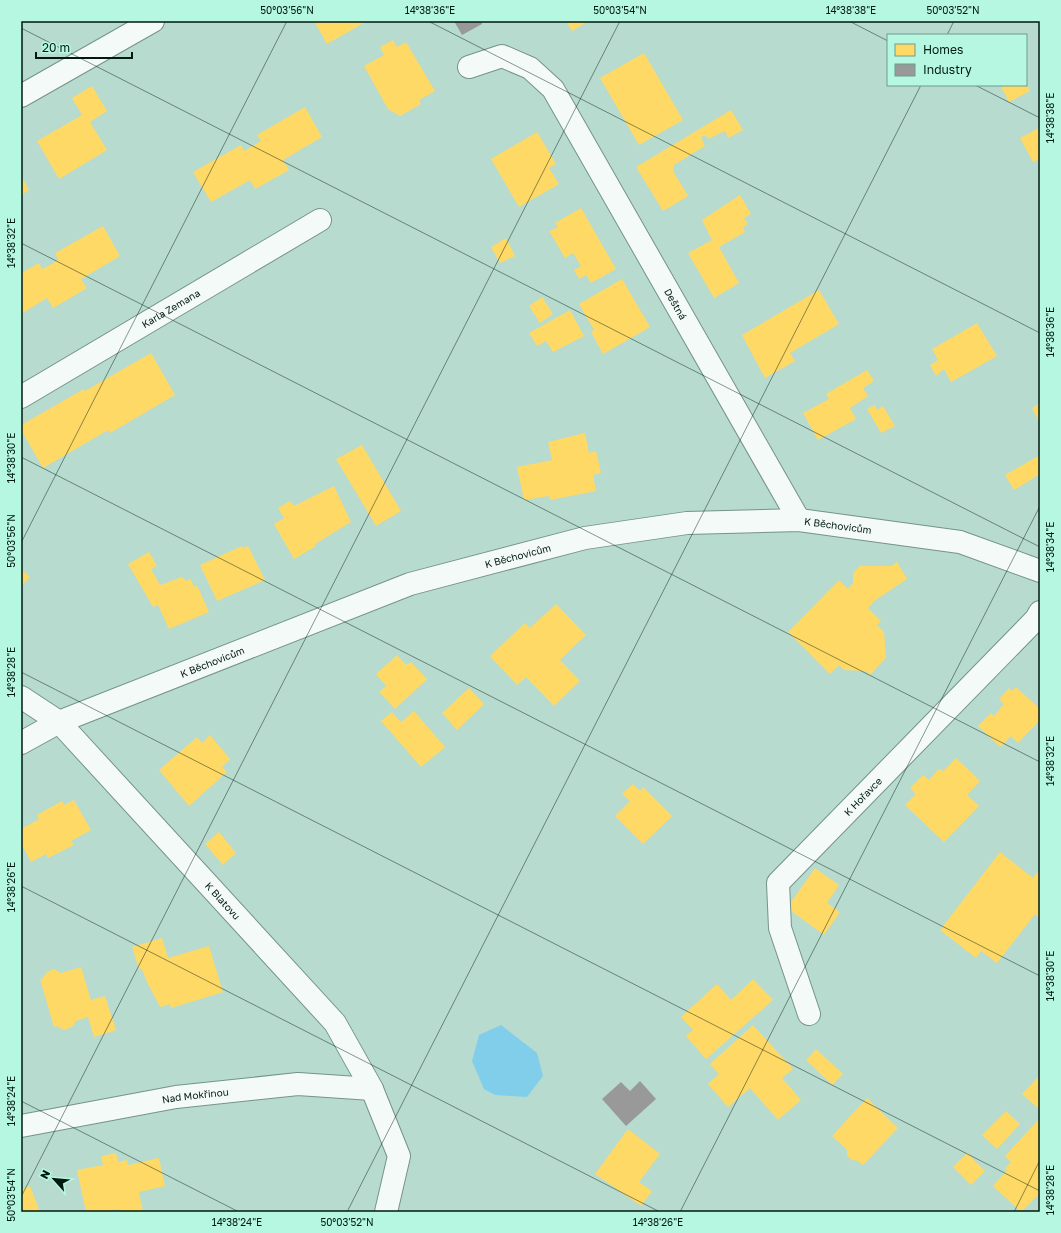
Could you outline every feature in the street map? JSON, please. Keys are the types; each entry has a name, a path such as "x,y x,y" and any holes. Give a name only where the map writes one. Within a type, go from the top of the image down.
{"street":[{"path":"21,96 153,21"},
{"name":"Deštná","path":"469,66 502,56 530,68 553,89 799,520"},
{"name":"Karla Zemana","path":"21,398 320,220"},
{"name":"K Běchovicům","path":"21,743 59,722 410,584 585,538 687,523 799,520 960,542 1040,571"},
{"name":"K Hořavce","path":"809,1014 780,928 778,883 1036,618 1040,612"},
{"name":"K Blatovu","path":"21,697 59,722 335,1023 372,1089 399,1156 386,1212"},
{"name":"Nad Mokřinou","path":"21,1126 176,1097 267,1087 298,1084 372,1089"}],"water":[{"path":"501,1025 537,1053 543,1076 527,1097 495,1095 484,1089 472,1061 479,1035"}],"building: Homes":[{"path":"314,21 367,21 327,44"},
{"path":"566,21 589,21 572,31"},
{"path":"393,40 397,47 406,42 435,91 419,100 421,104 400,116 388,109 364,66 384,55 380,47"},
{"path":"644,53 683,120 639,145 600,78"},
{"path":"1027,85 1030,91 1009,102 1001,87"},
{"path":"92,86 107,111 90,122 107,150 59,179 37,141 82,115 72,98"},
{"path":"305,107 322,137 283,160 289,170 255,189 250,180 211,202 193,172 241,145 244,151 261,141 257,135"},
{"path":"731,110 743,130 728,138 725,131 708,139 706,135 701,137 705,146 674,165 673,171 688,196 663,211 636,167"},
{"path":"1039,128 1040,159 1033,162 1020,138"},
{"path":"537,132 556,164 549,168 559,184 519,207 491,159"},
{"path":"21,176 29,190 21,195"},
{"path":"740,195 751,214 744,218 748,224 743,227 745,232 719,247 739,283 714,298 688,253 712,240 702,220"},
{"path":"581,208 616,269 591,283 586,275 579,279 574,270 581,266 573,253 565,258 549,231 558,227 555,223"},
{"path":"103,226 120,256 81,279 87,288 53,308 47,298 21,314 21,273 39,263 42,269 50,265 58,260 55,253"},
{"path":"506,238 515,256 500,263 491,247"},
{"path":"622,279 650,327 603,354 591,332 594,330 579,304"},
{"path":"819,290 839,324 790,353 795,361 765,378 742,335"},
{"path":"542,297 553,314 540,323 529,306"},
{"path":"570,310 584,336 553,352 546,341 537,346 529,333"},
{"path":"977,323 997,356 951,382 944,369 936,376 930,365 938,360 932,349"},
{"path":"151,353 175,395 110,433 108,430 43,468 21,430 21,425 84,389 85,391"},
{"path":"867,370 874,381 863,388 868,396 850,408 856,419 818,440 803,413 829,399 826,394"},
{"path":"1040,403 1040,423 1032,408"},
{"path":"875,405 877,410 883,406 895,426 881,433 867,409"},
{"path":"585,433 589,453 596,451 601,473 593,475 596,491 550,500 549,496 524,500 517,467 552,460 548,442"},
{"path":"362,445 401,511 376,526 336,459"},
{"path":"1040,455 1040,474 1014,490 1005,475"},
{"path":"334,486 351,522 294,559 274,524 284,518 278,508 290,501 294,506"},
{"path":"242,546 243,548 248,546 265,580 217,601 200,565"},
{"path":"149,552 157,566 151,569 160,585 182,577 186,581 191,579 194,587 197,585 209,612 169,629 158,605 153,607 128,564"},
{"path":"897,562 907,579 874,601 868,608 881,621 877,625 884,632 886,658 870,675 865,671 844,670 839,665 830,674 788,632 839,580 848,589 853,583 853,573 860,566 891,566"},
{"path":"21,569 30,577 21,586"},
{"path":"556,604 586,635 560,660 580,681 554,706 526,677 517,685 490,656 525,623 530,628"},
{"path":"397,655 406,665 411,662 427,679 395,709 379,692 386,686 376,674"},
{"path":"1016,687 1040,709 1040,720 1018,743 1011,736 1000,747 978,726 991,713 994,716 1004,704 999,699 1009,688 1012,691"},
{"path":"469,688 484,704 457,730 442,713"},
{"path":"414,711 445,747 421,767 381,721 392,712 401,722"},
{"path":"210,735 230,759 222,767 227,772 189,806 159,770 197,737 202,743"},
{"path":"956,758 980,781 967,795 979,806 944,842 905,805 916,794 910,788 923,775 929,780 939,769 943,771"},
{"path":"633,784 640,791 643,787 672,816 643,844 615,816 630,801 622,794"},
{"path":"74,800 91,830 71,841 74,845 48,858 46,854 31,862 21,843 21,829 39,819 37,815 62,801 64,805"},
{"path":"219,832 236,853 223,865 205,844"},
{"path":"1000,852 1033,878 1038,871 1040,872 1040,919 1035,914 997,963 981,951 976,958 940,930"},
{"path":"815,868 839,885 827,903 840,912 824,935 787,908"},
{"path":"162,938 168,958 209,946 223,992 171,1008 170,1004 160,1007 142,969 139,969 132,947"},
{"path":"81,967 91,1000 105,996 116,1030 94,1037 88,1017 76,1021 72,1027 64,1030 57,1026 54,1027 40,979 42,979 47,972 54,969 61,973"},
{"path":"753,979 773,1000 706,1059 686,1036 693,1030 681,1017 717,984 731,1000"},
{"path":"753,1025 793,1069 782,1078 801,1100 778,1120 750,1088 728,1107 708,1084 719,1074 710,1064"},
{"path":"816,1049 843,1074 832,1085 806,1060"},
{"path":"1040,1075 1040,1110 1022,1094"},
{"path":"867,1098 898,1128 863,1165 847,1156 847,1150 832,1136"},
{"path":"1006,1111 1020,1124 997,1149 982,1135"},
{"path":"1039,1119 1040,1193 1021,1212 993,1186 1007,1170 1005,1168 1011,1162 1005,1156"},
{"path":"628,1129 660,1154 639,1182 652,1191 641,1206 595,1174"},
{"path":"116,1153 118,1162 127,1160 128,1165 159,1158 165,1186 139,1192 143,1212 120,1212 119,1209 102,1212 86,1212 77,1170 103,1165 101,1156"},
{"path":"967,1153 985,1171 971,1185 953,1167"},
{"path":"30,1186 40,1212 21,1212 21,1190"}],"building: Industry":[{"path":"454,21 481,21 482,24 462,35"},
{"path":"640,1081 656,1099 626,1126 602,1099 621,1082 630,1091"}]}
